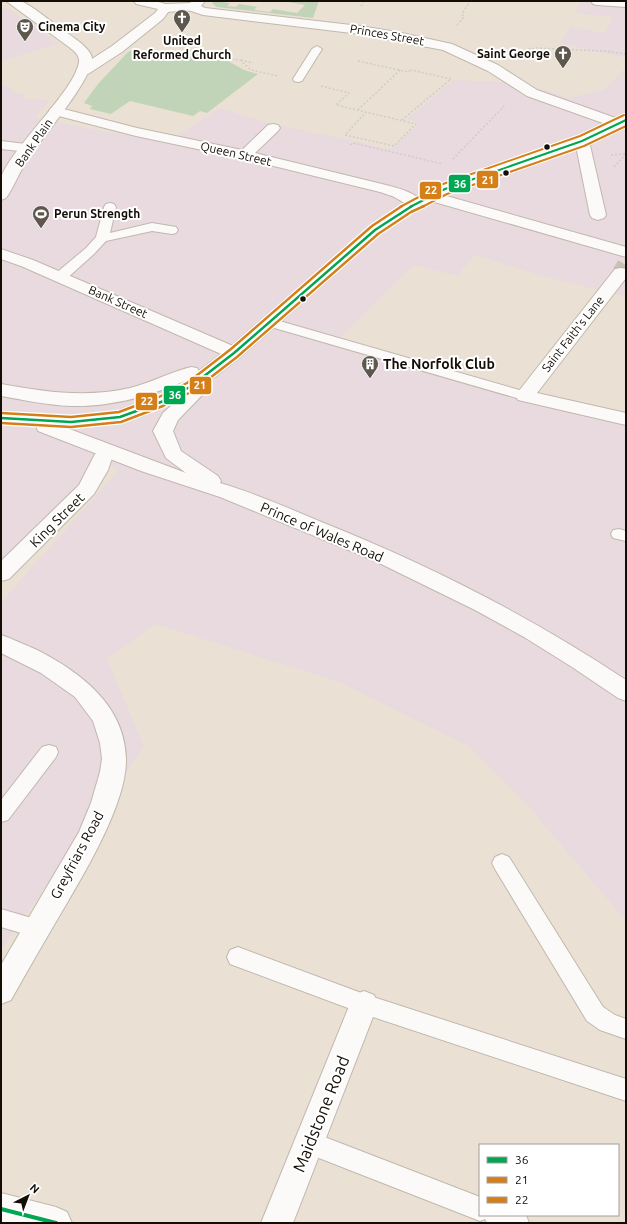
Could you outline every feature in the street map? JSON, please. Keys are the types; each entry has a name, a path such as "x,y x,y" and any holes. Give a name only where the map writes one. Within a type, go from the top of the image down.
{"street":[{"path":"12,1 74,43 85,55 83,71"},
{"name":"Princes Street","path":"140,1 161,5 165,8 195,4 210,12 397,36 436,44 447,47 493,68 532,93 623,122"},
{"path":"597,1 626,3"},
{"path":"83,71 117,49 159,16 165,8"},
{"name":"Bank Plain","path":"1,196 5,185 29,148 72,91 83,71"},
{"name":"Queen Street","path":"56,111 136,132 385,189 626,252"},
{"path":"225,492 173,454 164,431 170,417 234,354 395,214 422,199 582,141 623,122"},
{"path":"245,156 273,128"},
{"path":"582,141 598,215"},
{"path":"1,145 29,148"},
{"name":"Bank Street","path":"1,254 5,254 60,277 234,354"},
{"name":"Saint Faith's Lane","path":"525,396 621,273"},
{"path":"1,390 71,400 108,397 145,390 173,380 234,354"},
{"path":"1,418 71,422 120,417 161,402 190,387 234,354"},
{"path":"525,396 626,419"},
{"name":"Prince of Wales Road","path":"1,406 29,420 164,473 225,492 374,553 479,601 560,649 626,692"},
{"name":"King Street","path":"1,574 87,489 98,470 102,458"},
{"name":"Greyfriars Road","path":"1,643 40,662 60,674 92,700 105,720 112,739 114,760 104,805 95,826 66,882 1,991"},
{"name":"Maidstone Road","path":"277,1223 364,1004"},
{"path":"1,1209 56,1223"}],"lane":[{"path":"298,79 317,50"},
{"path":"60,277 90,252 102,238 110,207"},
{"path":"102,238 152,227 172,230"},
{"path":"270,322 525,396"},
{"path":"1,814 49,752"},
{"path":"502,863 595,1014 608,1023 626,1029"},
{"path":"1,918 38,929"},
{"path":"238,957 364,1004 626,1090"},
{"path":"309,1143 479,1209"},
{"path":"499,1216 517,1223"}],"path":[{"path":"493,68 500,66 527,49 604,51 626,54"},
{"path":"153,50 220,58"},
{"path":"240,60 253,63"},
{"path":"358,61 408,72 412,69 451,79 402,120 416,124 394,146 345,135 366,112"},
{"path":"358,110 400,70"},
{"path":"101,103 116,86 120,79"},
{"path":"109,80 117,82"},
{"path":"453,160 508,102 519,86"},
{"path":"350,145 353,143 448,165"}],"shaded area":[{"path":"581,1 626,1 626,58 560,43 571,27 605,33 613,17 575,13"},
{"path":"1,6 8,9 59,44 1,61"},
{"path":"626,67 626,297 539,275 475,255 457,276 414,265 332,345 626,426 626,921 524,801 468,746 339,682 155,624 107,659 144,746 1,950 1,602 118,471 105,459 1,562 1,85 14,89 10,91 25,95 23,98 49,100 35,118 166,143 219,108 269,123 391,149 420,123 407,119 454,80 523,83 569,98 604,90"}],"green space":[{"path":"214,1 230,3 227,6 236,7 239,4 257,7 254,10 270,12 273,9 297,13 305,5 282,1 319,1 313,18 217,7 212,3"},
{"path":"133,50 228,61 244,70 258,74 207,113 200,111 193,116 130,101 111,114 90,109 92,106 84,103 98,84 128,52"}],"tunnel":[{"path":"621,273 626,265"}],"transit line":[{"name":"22","path":"1,413 71,417 119,412 159,397 187,383 231,349 372,226 398,208 443,184 580,136 624,115"},
{"name":"36","path":"1,418 71,422 120,417 161,402 190,387 234,353 375,230 409,207 445,189 582,141 626,120"},
{"name":"21","path":"1,423 71,427 121,422 163,406 193,391 237,357 378,234 411,212 447,194 584,146 626,126"},
{"name":"36","path":"1,1209 56,1223"}],"place":[{"name":"United Reformed Church","path":"182,33"},
{"name":"Cinema City","path":"25,42"},
{"name":"Saint George","path":"563,69"},
{"name":"Perun Strength","path":"41,229"},
{"name":"The Norfolk Club","path":"370,379"}]}
